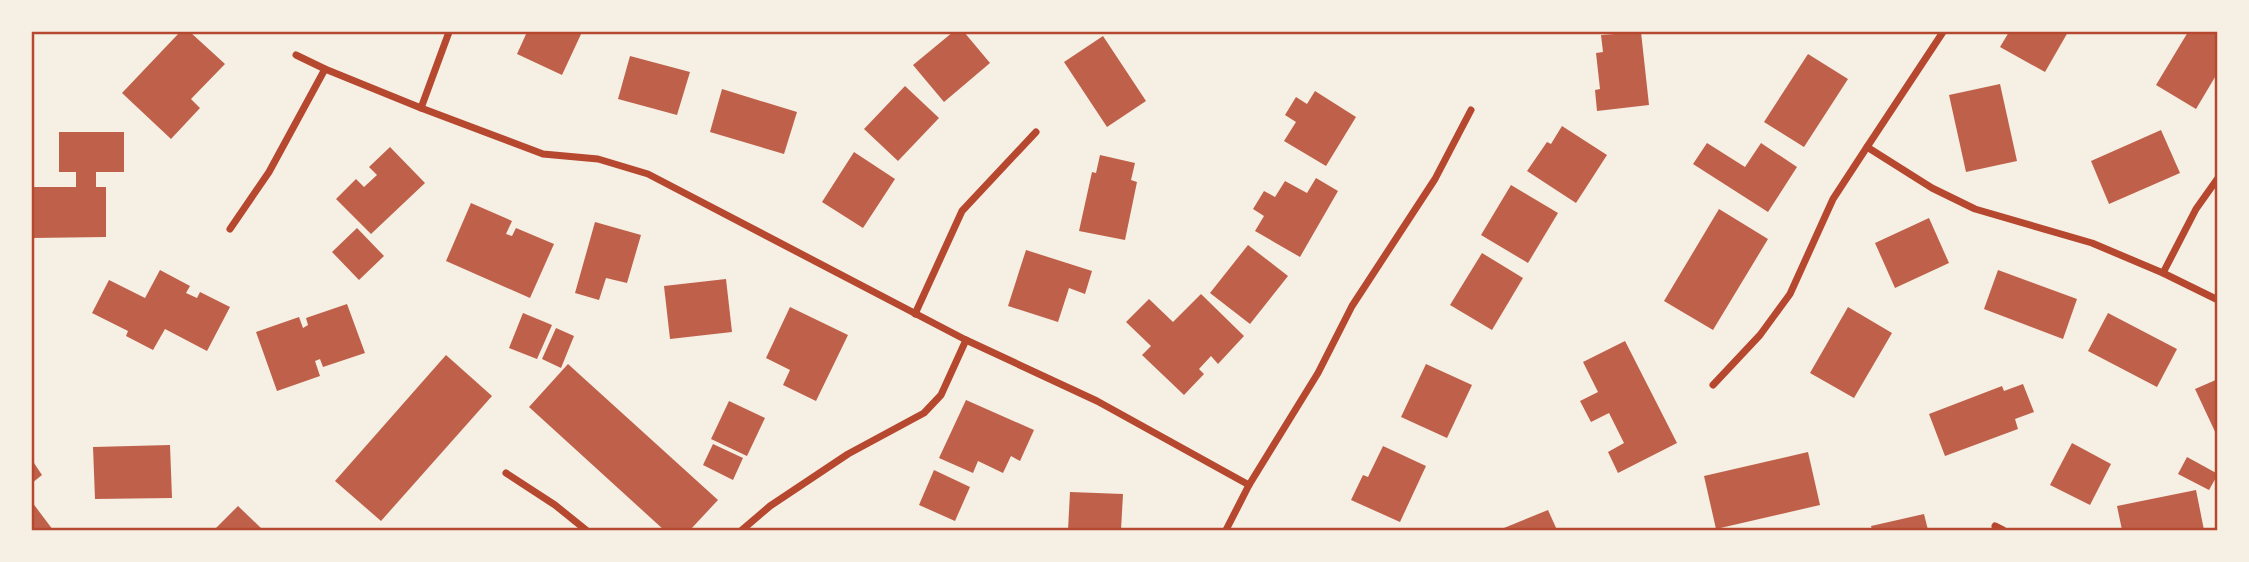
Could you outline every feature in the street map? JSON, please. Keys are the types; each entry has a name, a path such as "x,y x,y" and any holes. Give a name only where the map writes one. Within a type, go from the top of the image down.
{"street":[{"path":"421,108 449,32"},
{"path":"1713,385 1760,335 1790,294 1833,199 1943,32"},
{"path":"296,55 421,108 543,154 598,159 648,174 966,340 1097,401 1249,485"},
{"path":"230,229 269,172 325,69"},
{"path":"1226,530 1249,485 1318,373 1352,306 1435,179 1471,110"},
{"path":"915,314 962,211 1036,132"},
{"path":"1867,147 1932,188 1975,209 2092,243 2163,273 2217,300"},
{"path":"2163,273 2196,209 2217,178"},
{"path":"742,530 770,506 848,454 924,413 941,395 966,340"},
{"path":"506,472 586,530"}],"building":[{"path":"180,32 190,32 225,64 191,99 200,108 171,139 122,93"},
{"path":"527,32 582,32 562,75 517,54"},
{"path":"953,32 964,32 990,63 944,102 913,65"},
{"path":"1641,32 1649,105 1597,111 1595,90 1600,89 1596,53 1603,52 1601,35"},
{"path":"2009,32 2068,32 2045,72 2000,47"},
{"path":"2188,32 2218,32 2218,72 2196,109 2156,85"},
{"path":"1103,36 1146,101 1107,127 1064,62"},
{"path":"1808,54 1848,79 1804,147 1764,122"},
{"path":"630,56 690,72 677,115 618,99"},
{"path":"2000,84 2017,161 1966,172 1949,95"},
{"path":"905,86 939,118 898,161 864,129"},
{"path":"722,89 797,112 784,154 710,132"},
{"path":"1315,91 1356,117 1326,166 1284,141 1296,122 1285,115 1296,97 1307,104"},
{"path":"1562,126 1607,155 1576,203 1527,171 1547,142 1551,144"},
{"path":"2161,130 2180,173 2109,204 2091,161"},
{"path":"59,132 124,132 124,172 96,172 96,187 106,187 106,237 32,238 32,187 76,187 76,172 59,172"},
{"path":"1707,143 1745,167 1761,143 1797,167 1768,212 1693,164"},
{"path":"390,147 425,183 371,234 336,199 356,179 364,187 377,175 369,167"},
{"path":"854,152 895,179 863,228 822,202"},
{"path":"1100,155 1135,163 1131,180 1137,182 1125,240 1079,231 1092,172 1096,173"},
{"path":"1316,178 1338,191 1300,257 1255,231 1264,216 1253,209 1264,191 1275,197 1285,181 1307,193"},
{"path":"1511,185 1558,213 1528,263 1481,235"},
{"path":"471,203 512,221 506,234 512,236 516,228 554,244 530,298 446,261"},
{"path":"1719,209 1768,239 1713,330 1664,301"},
{"path":"1929,218 1949,263 1895,288 1875,243"},
{"path":"595,222 641,235 627,283 606,278 599,300 575,293"},
{"path":"357,228 384,256 359,280 332,252"},
{"path":"1248,245 1288,276 1250,324 1210,293"},
{"path":"1026,250 1092,271 1085,294 1069,288 1058,322 1008,306"},
{"path":"1482,253 1523,278 1492,330 1450,305"},
{"path":"160,270 190,286 186,293 197,298 200,292 230,307 207,351 165,329 153,350 126,336 128,331 92,313 109,280 145,298"},
{"path":"1998,270 2077,299 2063,339 1984,309"},
{"path":"726,279 732,332 670,339 664,286"},
{"path":"1201,294 1244,336 1218,364 1211,356 1199,369 1204,374 1184,395 1142,355 1151,346 1126,322 1149,299 1173,322"},
{"path":"347,304 365,353 323,367 320,359 315,361 320,376 277,391 256,332 299,317 303,328 308,325 306,318"},
{"path":"790,307 848,335 816,401 783,385 790,370 766,358"},
{"path":"1848,307 1892,333 1854,398 1810,373"},
{"path":"523,313 552,325 537,359 509,348"},
{"path":"2108,313 2177,349 2157,387 2088,351"},
{"path":"556,328 574,336 561,368 542,359"},
{"path":"1625,341 1677,443 1618,473 1608,452 1624,443 1609,413 1591,422 1580,401 1598,392 1583,362"},
{"path":"446,355 492,396 381,521 335,481"},
{"path":"568,364 718,500 690,530 664,530 529,407"},
{"path":"1426,364 1472,385 1447,438 1401,417"},
{"path":"2218,379 2218,438 2195,389"},
{"path":"2023,384 2034,412 2015,419 2018,429 1945,456 1929,414 2002,386 2004,391"},
{"path":"966,400 1034,430 1020,461 1011,456 1003,473 978,461 973,473 939,458"},
{"path":"729,401 765,418 747,456 711,439"},
{"path":"2072,443 2111,464 2090,505 2050,485"},
{"path":"713,444 743,458 733,480 703,465"},
{"path":"170,445 172,498 95,499 93,447"},
{"path":"1383,446 1426,466 1400,522 1351,500 1363,475 1368,477"},
{"path":"1808,452 1820,505 1716,529 1704,476"},
{"path":"2187,457 2218,474 2209,490 2178,474"},
{"path":"32,460 42,475 32,483"},
{"path":"934,470 970,487 955,521 919,505"},
{"path":"2196,490 2204,530 2122,530 2117,506"},
{"path":"1070,492 1123,494 1121,530 1068,530"},
{"path":"32,502 53,530 32,530"},
{"path":"238,506 263,530 214,530"},
{"path":"1548,510 1557,530 1499,530"},
{"path":"1924,514 1928,530 1872,530 1871,526"}]}
